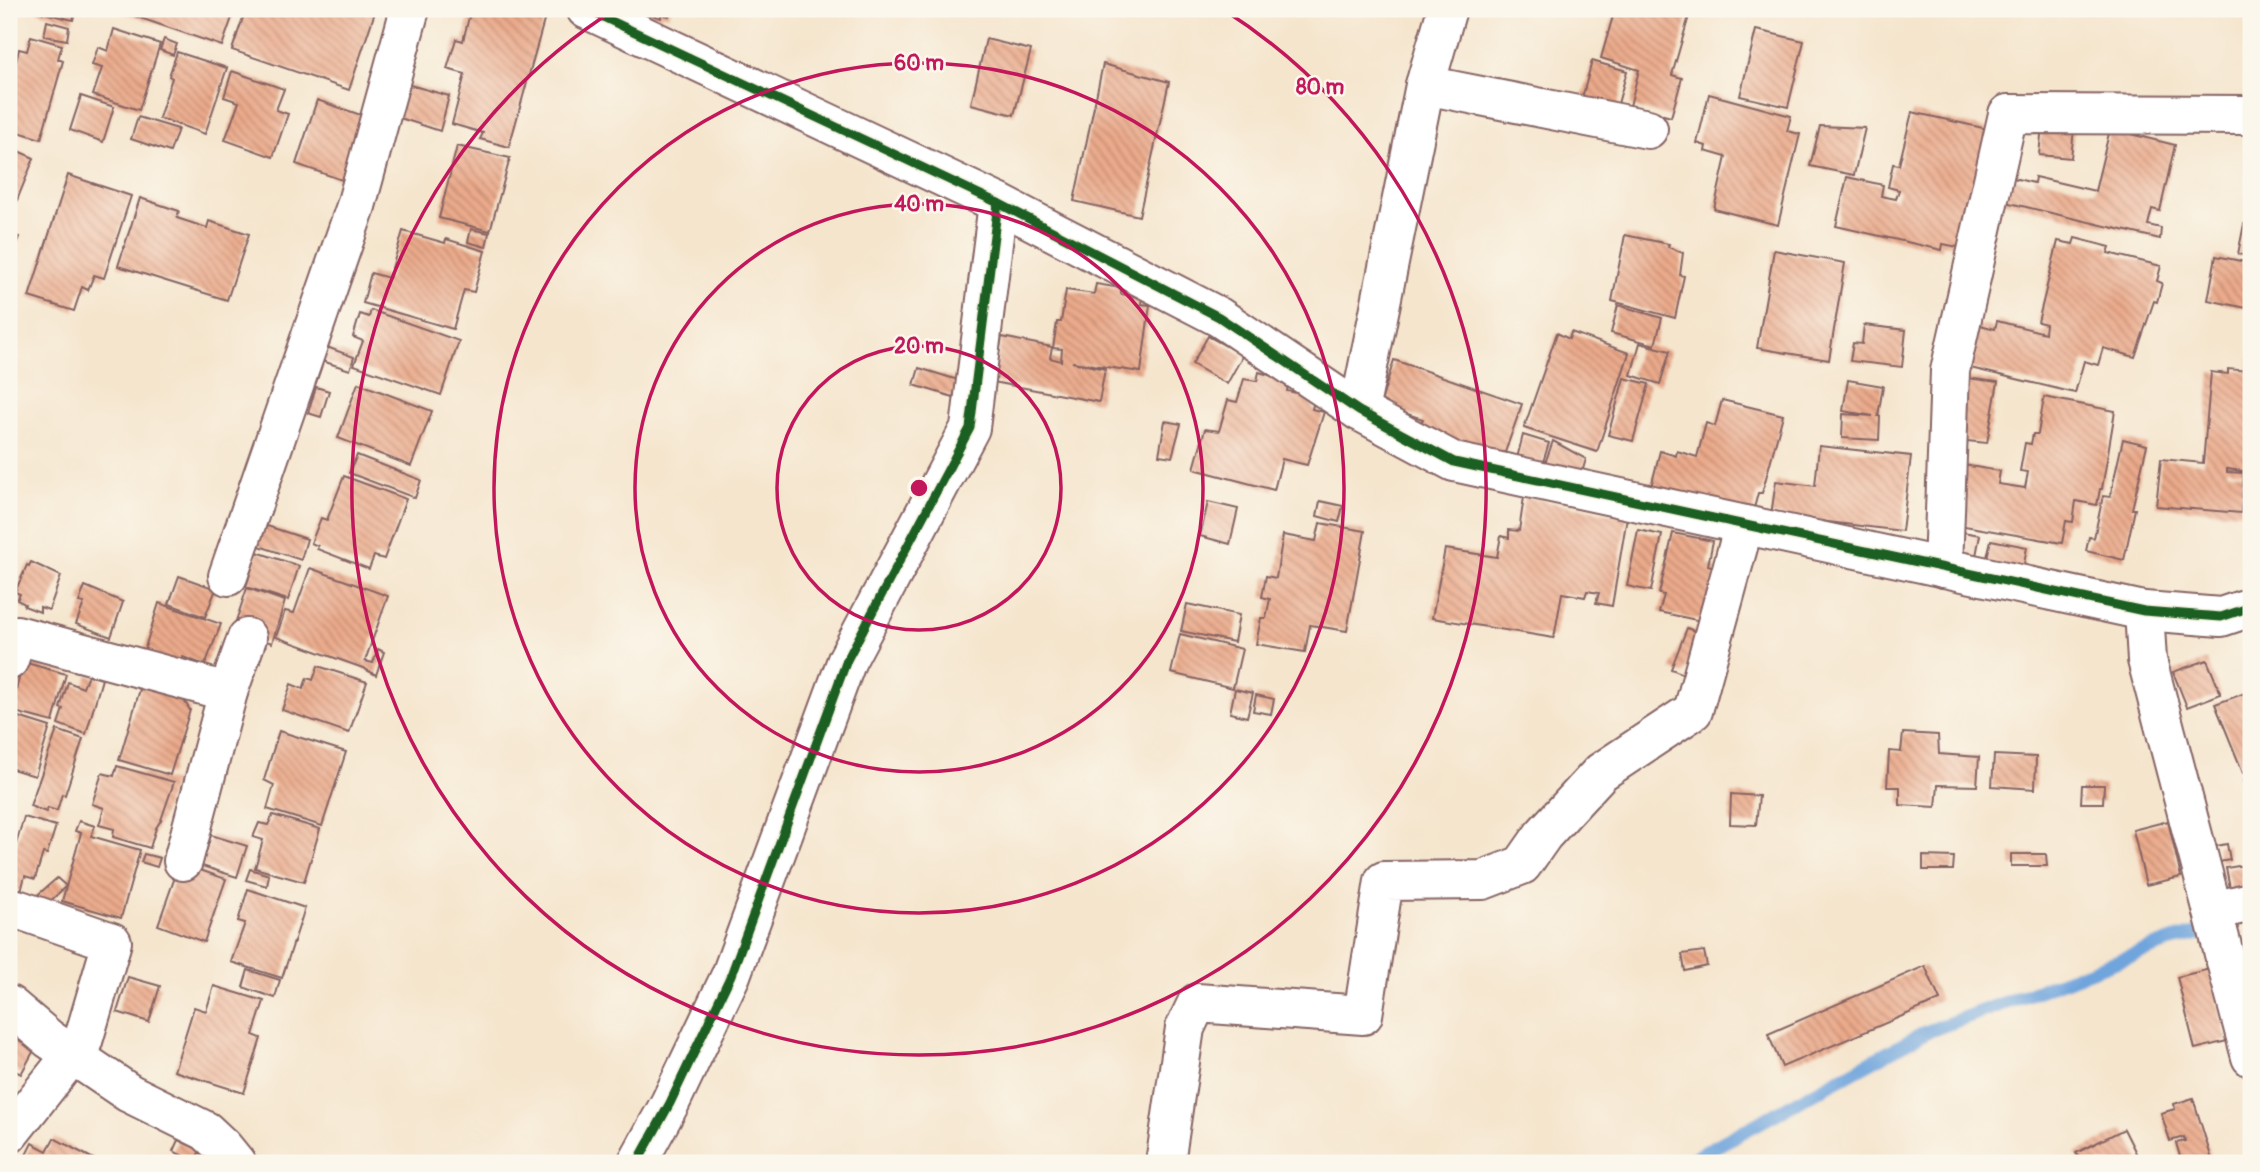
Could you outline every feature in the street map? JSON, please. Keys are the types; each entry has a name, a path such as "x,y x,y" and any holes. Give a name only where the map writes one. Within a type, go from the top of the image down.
{"street":[{"path":"228,576 356,206 410,9"},
{"path":"586,9 998,203 1219,317 1359,411 1454,462 2144,611 2221,617 2251,607"},
{"path":"1359,411 1425,85 1447,9"},
{"path":"1425,85 1647,129"},
{"path":"1942,568 1950,371 2008,114 2251,115"},
{"path":"637,1163 670,1103 731,975 847,660 970,428 998,203"},
{"path":"1165,1163 1185,1028 1197,1003 1363,1015 1384,881 1483,880 1522,864 1543,835 1601,772 1693,711 1744,525"},
{"path":"2144,611 2147,660 2251,1057"},
{"path":"9,660 17,635 229,692"},
{"path":"183,861 229,692 247,638"},
{"path":"2216,922 2251,902"},
{"path":"9,913 17,909 112,942 83,1041 9,1134"},
{"path":"9,1005 49,1039 129,1093 206,1131 236,1163"}],"building":[{"path":"28,9 76,9 73,20"},
{"path":"114,9 235,9 222,46"},
{"path":"246,9 364,9 375,12 349,90 232,50"},
{"path":"471,9 516,9 545,17 509,147 480,139 483,133 452,124 465,74 447,69 456,39 463,41"},
{"path":"633,9 671,9 669,16 661,14 661,18"},
{"path":"1615,9 1691,9 1672,75 1682,78 1671,117 1630,106 1639,70 1601,58"},
{"path":"47,21 69,27 67,40 44,36"},
{"path":"114,29 160,44 139,110 93,95 102,68 92,65 98,47 108,51"},
{"path":"1756,30 1804,41 1788,107 1740,96"},
{"path":"31,36 62,45 58,59 63,61 41,139 9,129 9,60 16,62 19,49 27,51"},
{"path":"164,39 177,44 173,55 160,50"},
{"path":"986,39 1031,50 1014,115 971,104"},
{"path":"177,52 227,68 205,134 159,118"},
{"path":"1592,61 1627,71 1616,111 1581,102"},
{"path":"1103,64 1169,82 1139,216 1074,201"},
{"path":"232,71 284,89 276,110 288,114 273,157 225,140 239,102 224,97"},
{"path":"403,83 449,96 440,131 394,116"},
{"path":"1709,94 1791,116 1787,131 1800,134 1778,225 1714,209 1726,157 1705,151 1706,146 1697,143"},
{"path":"81,96 114,107 103,142 70,130"},
{"path":"317,100 364,116 342,180 296,164"},
{"path":"1912,112 1992,130 1963,248 1943,244 1942,250 1836,226 1847,177 1883,185 1881,196 1896,199 1899,190 1888,187 1893,164 1899,165"},
{"path":"138,117 178,129 170,152 131,139"},
{"path":"1820,126 1865,128 1854,175 1810,166"},
{"path":"2042,126 2074,129 2071,158 2039,155"},
{"path":"2110,129 2175,145 2160,211 2152,209 2148,225 2161,228 2160,239 2001,201 2009,177 2034,183 2035,177 2095,191"},
{"path":"457,146 510,158 490,231 439,218"},
{"path":"9,147 34,158 9,220"},
{"path":"68,175 131,196 104,278 94,275 88,290 82,287 74,311 29,297"},
{"path":"140,198 179,211 177,218 207,228 209,221 249,234 227,300 118,266"},
{"path":"2244,224 2251,226 2251,257 2238,254"},
{"path":"471,229 489,233 486,247 468,242"},
{"path":"403,231 445,243 446,239 485,251 474,292 464,290 453,329 363,303 371,273 389,278"},
{"path":"9,233 19,237 9,264"},
{"path":"1625,235 1669,244 1668,247 1683,253 1680,275 1684,276 1675,318 1612,301"},
{"path":"2075,238 2110,247 2108,253 2161,266 2157,281 2162,283 2157,302 2154,301 2135,357 2103,348 2098,365 2084,361 2075,393 1962,366 1973,323 1995,329 1997,321 2045,333 2046,324 2038,322 2058,241 2073,244"},
{"path":"1774,250 1845,263 1829,360 1757,348"},
{"path":"2216,256 2251,263 2251,309 2208,300"},
{"path":"1096,284 1121,288 1121,294 1142,298 1141,304 1150,305 1141,372 1072,362 1105,369 1099,402 993,382 1002,337 1052,347 1050,358 1061,361 1062,349 1053,348 1057,322 1061,322 1066,290 1094,294"},
{"path":"1618,305 1662,318 1655,345 1611,333"},
{"path":"371,310 459,341 441,395 354,365 363,341 353,337 360,314 369,317"},
{"path":"1864,325 1906,330 1902,367 1850,361 1853,343 1862,344"},
{"path":"1571,332 1629,353 1597,452 1524,428 1557,333 1569,339"},
{"path":"1208,336 1243,355 1227,384 1192,364"},
{"path":"1640,343 1670,351 1660,384 1631,375"},
{"path":"324,346 354,357 350,370 319,360"},
{"path":"2249,357 2251,472 2227,469 2227,472 2244,473 2241,513 2156,506 2161,459 2203,463 2211,372 2228,374 2228,369 2248,371"},
{"path":"1394,360 1522,404 1503,458 1418,429 1423,419 1380,405"},
{"path":"919,368 958,380 953,397 914,385"},
{"path":"1259,372 1288,381 1287,391 1315,397 1312,409 1324,412 1307,465 1282,459 1274,490 1194,469 1205,429 1219,431 1228,400 1237,402 1244,379 1257,381"},
{"path":"1624,378 1649,384 1633,441 1608,435"},
{"path":"1967,378 1998,382 1987,443 1957,440"},
{"path":"1848,380 1883,386 1878,416 1879,440 1842,438 1843,414 1873,416 1843,411"},
{"path":"358,383 432,411 411,466 338,438"},
{"path":"316,387 329,391 321,417 308,413"},
{"path":"2044,397 2115,411 2097,505 2076,501 2073,522 2066,521 2062,543 1953,524 1963,465 2000,471 1998,484 2025,488 2028,472 2020,471 2025,443 2031,444 2033,434 2038,434"},
{"path":"1722,400 1783,415 1762,493 1758,493 1752,516 1650,491 1660,451 1676,456 1677,451 1697,457 1706,423 1715,426"},
{"path":"1165,421 1181,424 1172,457 1159,455"},
{"path":"1523,435 1549,443 1542,465 1517,458"},
{"path":"2123,439 2147,445 2132,509 2135,509 2124,560 2086,551 2089,537 2094,538 2103,496 2110,497"},
{"path":"1553,441 1586,459 1581,476 1544,466"},
{"path":"1819,446 1911,456 1902,531 1771,515 1776,481 1815,486"},
{"path":"357,455 421,480 415,498 349,473"},
{"path":"344,476 406,499 384,559 374,556 369,569 317,549 318,546 311,543 321,518 327,520"},
{"path":"1524,497 1627,517 1612,606 1596,603 1599,593 1587,591 1585,597 1562,593 1554,638 1432,618 1445,549 1497,557 1501,536 1509,538 1509,530 1519,531"},
{"path":"1320,501 1343,506 1339,522 1317,516"},
{"path":"1208,502 1238,509 1230,544 1200,536"},
{"path":"1320,523 1365,531 1347,631 1310,625 1305,652 1256,644 1261,618 1266,618 1270,599 1262,597 1266,576 1276,578 1283,535 1316,541"},
{"path":"264,525 307,539 301,560 256,545"},
{"path":"1638,530 1662,535 1651,591 1627,586"},
{"path":"1952,530 1980,535 1975,561 1946,556"},
{"path":"1673,533 1713,541 1708,565 1717,568 1706,622 1659,612 1664,595 1659,594"},
{"path":"1991,540 2027,547 2023,570 1986,562"},
{"path":"257,552 299,566 288,600 246,587"},
{"path":"31,562 61,576 49,610 40,607 40,612 17,600 20,594 15,592 27,565"},
{"path":"310,568 388,596 365,661 373,663 378,649 384,652 376,675 276,637 285,611 294,613"},
{"path":"179,576 216,589 205,617 169,604"},
{"path":"85,586 123,602 111,637 76,624 84,603 79,602"},
{"path":"247,588 285,601 272,643 233,630"},
{"path":"159,603 221,624 205,665 183,657 181,664 144,651"},
{"path":"1187,604 1239,615 1234,642 1181,631"},
{"path":"1687,628 1701,634 1684,674 1671,669"},
{"path":"1180,634 1242,649 1233,688 1171,673"},
{"path":"2207,660 2221,694 2187,707 2173,672"},
{"path":"23,662 66,674 53,722 11,711"},
{"path":"318,666 367,682 349,733 282,710 291,684 303,689 307,678 313,680"},
{"path":"88,675 102,679 86,734 58,724 68,682 83,688"},
{"path":"141,686 183,699 190,710 170,775 119,760"},
{"path":"1235,689 1253,693 1247,717 1230,713"},
{"path":"2251,691 2251,770 2243,773 2215,704"},
{"path":"1256,695 1274,699 1271,714 1253,711"},
{"path":"9,714 50,727 35,776 9,768"},
{"path":"57,730 83,739 57,811 48,808 46,812 30,806"},
{"path":"279,731 346,752 322,826 267,809 274,785 264,780"},
{"path":"1903,733 1938,735 1939,754 1979,757 1977,786 1938,785 1936,807 1900,805 1900,787 1887,787 1889,751 1901,752"},
{"path":"1994,755 2036,757 2035,789 1992,786"},
{"path":"117,766 174,782 150,848 113,837 114,829 99,825 104,808 92,804 102,773 114,776"},
{"path":"2251,779 2251,809 2250,809 2244,781"},
{"path":"2082,785 2104,785 2103,803 2081,803"},
{"path":"1731,794 1759,796 1756,825 1730,824"},
{"path":"273,815 320,829 304,882 255,868 263,840 253,837 259,823 268,825"},
{"path":"24,817 56,826 47,854 43,853 35,879 25,876 21,891 9,888 9,868"},
{"path":"79,821 95,826 91,836 140,850 121,918 62,901 81,833 75,831"},
{"path":"2168,821 2181,877 2146,885 2133,830"},
{"path":"211,835 247,846 237,877 202,866"},
{"path":"2227,844 2230,860 2219,862 2216,846"},
{"path":"144,854 160,858 157,867 141,862"},
{"path":"2011,854 2046,854 2047,866 2011,866"},
{"path":"1923,856 1954,857 1953,870 1923,870"},
{"path":"180,863 226,879 204,942 158,925"},
{"path":"2251,864 2251,894 2232,897 2226,868"},
{"path":"250,869 269,875 267,886 246,880"},
{"path":"57,878 66,886 42,909 33,899"},
{"path":"248,889 305,908 282,978 231,962 245,923 238,921"},
{"path":"1704,951 1707,966 1685,971 1682,954"},
{"path":"1925,966 1940,1000 1782,1067 1768,1034"},
{"path":"2210,969 2227,1041 2195,1049 2177,977"},
{"path":"248,970 280,980 275,998 243,987"},
{"path":"128,977 160,986 149,1022 117,1012"},
{"path":"214,986 264,1001 253,1035 261,1038 244,1093 174,1071 194,1007 206,1011"},
{"path":"9,1027 38,1043 21,1074 9,1068"},
{"path":"2193,1098 2213,1163 2182,1163 2176,1143 2185,1141 2184,1137 2170,1141 2161,1113 2175,1109 2174,1104"},
{"path":"2124,1129 2141,1163 2081,1163 2076,1153"},
{"path":"54,1138 101,1163 22,1163 32,1143 47,1151"},
{"path":"178,1140 200,1150 195,1162 173,1151"}],"waterway":[{"path":"1685,1163 1926,1032 2174,940 2216,929"}],"cycle path":[{"path":"586,9 998,203 1219,317 1359,411 1454,462 2144,611 2221,617 2251,607"},
{"path":"637,1163 670,1103 731,975 847,660 970,428 998,203"}]}
